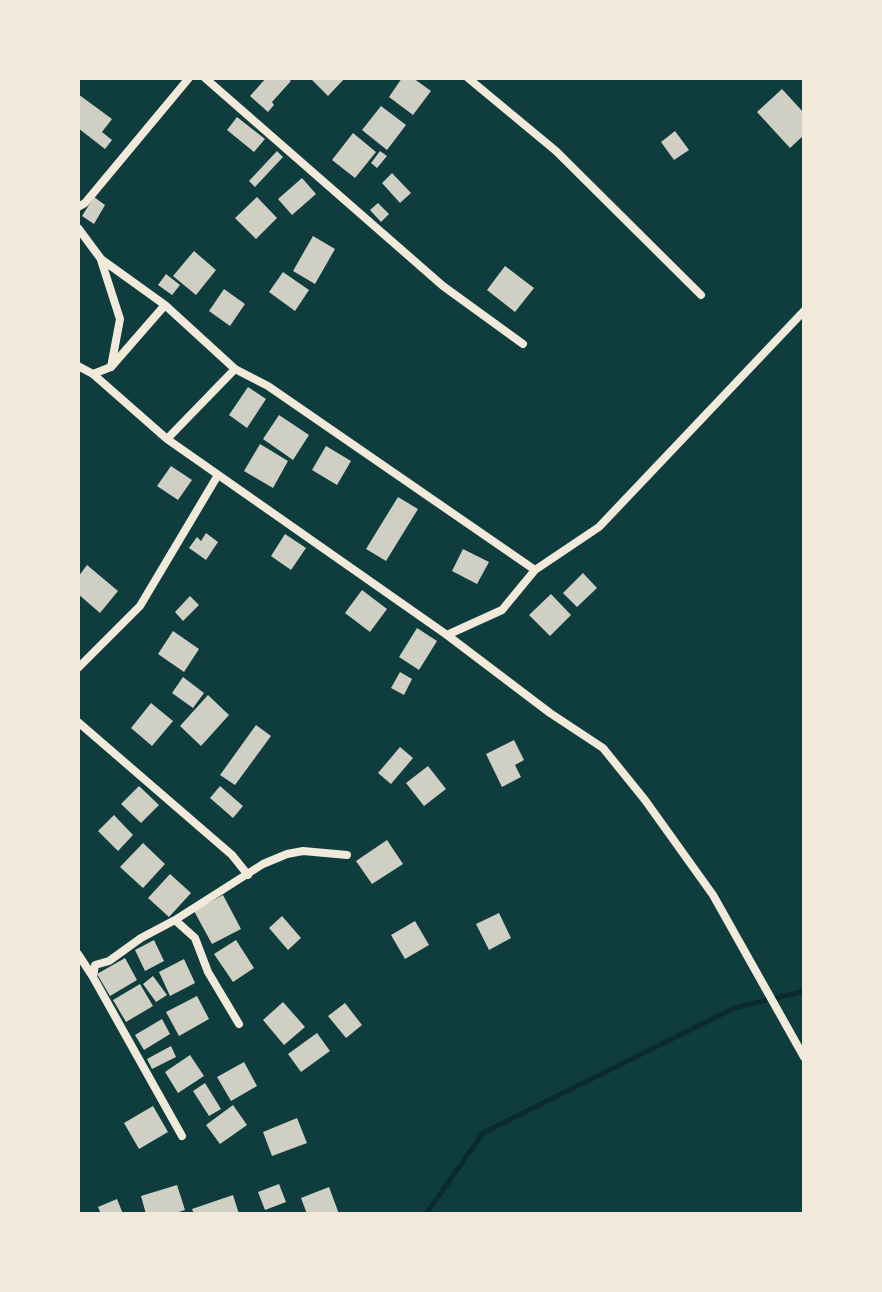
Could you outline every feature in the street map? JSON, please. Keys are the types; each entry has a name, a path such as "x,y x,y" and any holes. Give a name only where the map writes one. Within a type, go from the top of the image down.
{"street":[{"path":"78,207 85,203 189,78"},
{"path":"205,78 443,286 523,344"},
{"path":"468,78 556,151 701,295"},
{"path":"78,228 101,259 165,305 235,369 268,386 535,570"},
{"path":"101,259 120,319 111,367"},
{"path":"93,374 111,367 165,305"},
{"path":"447,635 502,610 535,570 599,527 804,311"},
{"path":"78,366 93,374 167,439 603,748 645,800 713,895 804,1057"},
{"path":"167,439 235,369"},
{"path":"78,668 140,606 218,475"},
{"path":"78,722 232,855 248,875"},
{"path":"93,977 95,965 109,961 141,938 263,864 303,851 347,855"},
{"path":"175,920 195,938 208,972 239,1024"},
{"path":"78,954 182,1136"}],"building":[{"path":"266,78 287,78 291,81 272,102 274,105 268,112 250,96"},
{"path":"310,78 345,78 328,96"},
{"path":"402,78 413,78 431,91 413,115 389,97"},
{"path":"782,89 804,113 804,135 790,148 757,112"},
{"path":"78,94 112,119 102,132 112,140 105,149 78,128"},
{"path":"381,106 406,125 387,150 362,130"},
{"path":"237,117 265,139 254,152 227,130"},
{"path":"675,131 689,150 674,160 661,142"},
{"path":"353,133 376,152 355,178 332,160"},
{"path":"277,151 283,157 255,187 249,181"},
{"path":"380,151 387,156 377,168 371,163"},
{"path":"392,173 411,193 400,203 382,183"},
{"path":"302,178 316,194 292,215 278,199"},
{"path":"94,197 105,205 94,224 82,216"},
{"path":"257,197 277,218 256,239 235,218"},
{"path":"378,203 389,214 381,222 370,210"},
{"path":"313,236 335,249 315,284 293,271"},
{"path":"194,251 216,270 196,295 173,276"},
{"path":"505,266 534,288 515,312 487,290"},
{"path":"283,272 309,290 295,311 269,292"},
{"path":"166,274 180,285 172,295 158,285"},
{"path":"224,289 245,304 230,326 209,311"},
{"path":"248,387 266,399 247,428 229,415"},
{"path":"279,415 309,435 293,460 263,439"},
{"path":"260,444 288,461 273,488 244,471"},
{"path":"326,446 351,461 337,485 312,470"},
{"path":"171,466 192,480 178,500 157,486"},
{"path":"398,497 418,509 386,561 366,549"},
{"path":"206,533 218,542 206,560 189,548 197,537 201,541"},
{"path":"285,534 306,548 291,570 271,556"},
{"path":"463,549 489,562 477,584 452,571"},
{"path":"87,565 118,591 100,613 78,594 78,577"},
{"path":"583,573 597,588 577,607 563,593"},
{"path":"362,590 387,609 370,632 345,613"},
{"path":"551,594 571,615 550,636 529,615"},
{"path":"190,596 199,605 183,621 175,612"},
{"path":"417,628 437,641 419,670 399,657"},
{"path":"173,631 199,649 184,672 158,654"},
{"path":"400,672 412,679 404,695 391,688"},
{"path":"183,677 204,693 193,708 172,693"},
{"path":"208,695 229,715 201,746 180,726"},
{"path":"151,703 173,721 152,746 131,728"},
{"path":"256,725 271,736 235,785 220,775"},
{"path":"514,740 524,760 515,765 521,777 502,787 486,754"},
{"path":"400,747 413,758 391,784 378,773"},
{"path":"428,766 446,789 424,806 406,783"},
{"path":"139,786 159,805 141,823 121,804"},
{"path":"220,786 243,806 233,818 210,798"},
{"path":"114,815 133,835 118,851 98,831"},
{"path":"387,840 403,864 372,884 356,861"},
{"path":"143,843 165,864 143,888 120,867"},
{"path":"170,874 191,893 169,917 148,898"},
{"path":"223,895 241,929 212,944 194,911"},
{"path":"499,913 511,938 489,950 476,924"},
{"path":"282,916 301,938 288,950 269,928"},
{"path":"415,921 429,945 405,959 391,935"},
{"path":"154,940 164,961 145,971 135,950"},
{"path":"236,940 254,968 233,982 214,954"},
{"path":"125,958 137,980 110,996 97,974"},
{"path":"184,959 195,983 170,996 159,972"},
{"path":"153,976 167,995 156,1002 143,984"},
{"path":"140,984 153,1006 126,1022 113,1000"},
{"path":"197,996 209,1019 179,1036 166,1012"},
{"path":"283,1002 305,1027 284,1045 263,1020"},
{"path":"345,1003 362,1025 346,1038 328,1016"},
{"path":"162,1019 170,1034 144,1050 135,1035"},
{"path":"317,1033 330,1051 301,1072 288,1054"},
{"path":"171,1046 176,1057 152,1069 147,1059"},
{"path":"190,1055 204,1076 178,1093 165,1072"},
{"path":"244,1062 257,1086 231,1101 217,1077"},
{"path":"205,1083 221,1109 209,1116 193,1091"},
{"path":"233,1105 247,1125 220,1144 206,1125"},
{"path":"153,1106 168,1132 139,1149 124,1123"},
{"path":"297,1118 307,1143 272,1156 263,1132"},
{"path":"279,1184 286,1202 265,1210 258,1192"},
{"path":"177,1185 185,1210 172,1214 146,1214 141,1196"},
{"path":"329,1187 339,1214 307,1214 301,1198"},
{"path":"233,1195 239,1214 194,1214 192,1209"},
{"path":"117,1199 123,1214 101,1214 98,1207"}],"waterway":[{"path":"426,1214 483,1133 734,1008 804,991"}]}
